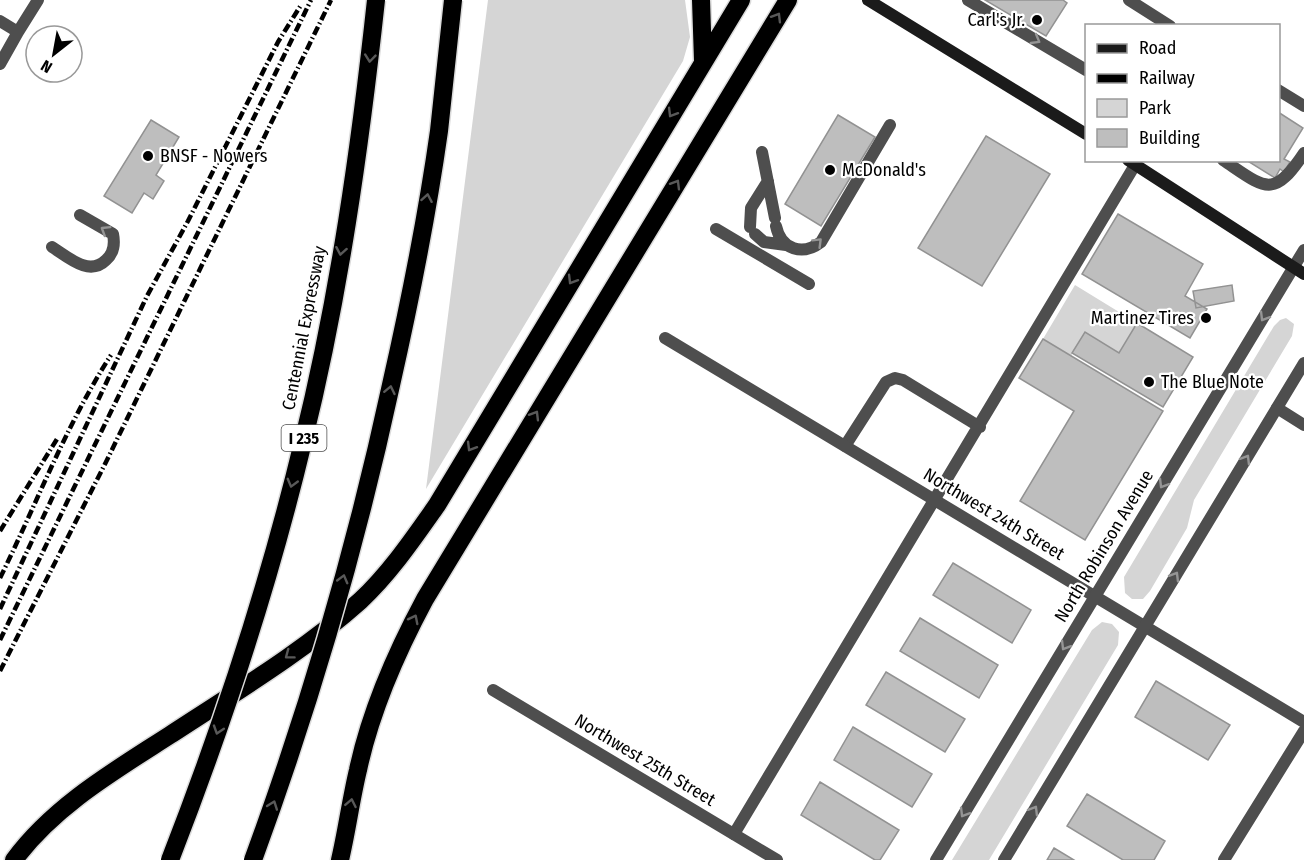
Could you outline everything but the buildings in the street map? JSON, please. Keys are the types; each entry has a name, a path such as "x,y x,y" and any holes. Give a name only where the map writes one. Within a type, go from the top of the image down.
{"highway":[{"name":"Centennial Expressway","path":"170,860 200,784 263,592 304,441 335,285 360,140 376,0"},
{"path":"253,860 287,767 324,647 372,471 411,297 439,132 453,0"},
{"path":"701,0 702,63"},
{"path":"14,860 28,842 84,792 281,661 359,601 405,551 436,505 741,0"},
{"path":"340,860 358,768 370,724 386,680 420,608 788,0"}],"main road":[{"path":"868,0 1085,133"},
{"path":"1131,163 1299,271"}],"street":[{"path":"0,63 38,0"},
{"path":"968,0 1085,69"},
{"path":"1129,0 1167,24"},
{"path":"0,21 18,32"},
{"path":"1280,91 1304,106"},
{"path":"768,181 751,208 748,218 752,231 764,242 786,245 797,250 811,250 821,242 890,126"},
{"path":"762,152 778,236 786,245"},
{"path":"1226,162 1262,184 1274,186 1283,181 1304,153"},
{"path":"734,834 980,427 1131,163"},
{"path":"52,247 89,268 99,267 109,258 115,246 113,234 80,215"},
{"path":"716,229 809,284"},
{"name":"North Robinson Avenue","path":"936,860 1095,596 1299,271 1304,250"},
{"name":"Northwest 24th Street","path":"665,338 1304,722"},
{"path":"1004,860 1304,363"},
{"path":"845,446 886,382 895,378 903,380 980,427"},
{"path":"1277,408 1304,425"},
{"name":"Northwest 25th Street","path":"493,690 777,860"},
{"path":"1224,860 1304,731"}],"green space":[{"path":"488,0 685,0 690,37 683,61 426,489"},
{"path":"1075,285 1137,323 1119,353 1085,332 1071,356 1043,339"},
{"path":"1286,318 1294,324 1292,336 1194,500 1187,528 1150,591 1143,599 1132,599 1125,593 1124,577 1274,326"},
{"path":"1102,622 1112,624 1119,632 1118,645 989,860 952,860 1092,630"}],"railway":[{"path":"0,640 311,0"},
{"path":"0,671 106,462 331,0"},
{"path":"0,609 147,296 188,221 278,42 301,5"},
{"path":"0,578 66,437 111,355"},
{"path":"0,531 57,439"}],"place":[{"name":"Carl's Jr.","path":"1037,20"},
{"name":"BNSF - Nowers","path":"148,156"},
{"name":"McDonald's","path":"830,170"},
{"name":"Martinez Tires","path":"1206,318"},
{"name":"The Blue Note","path":"1149,382"}]}
